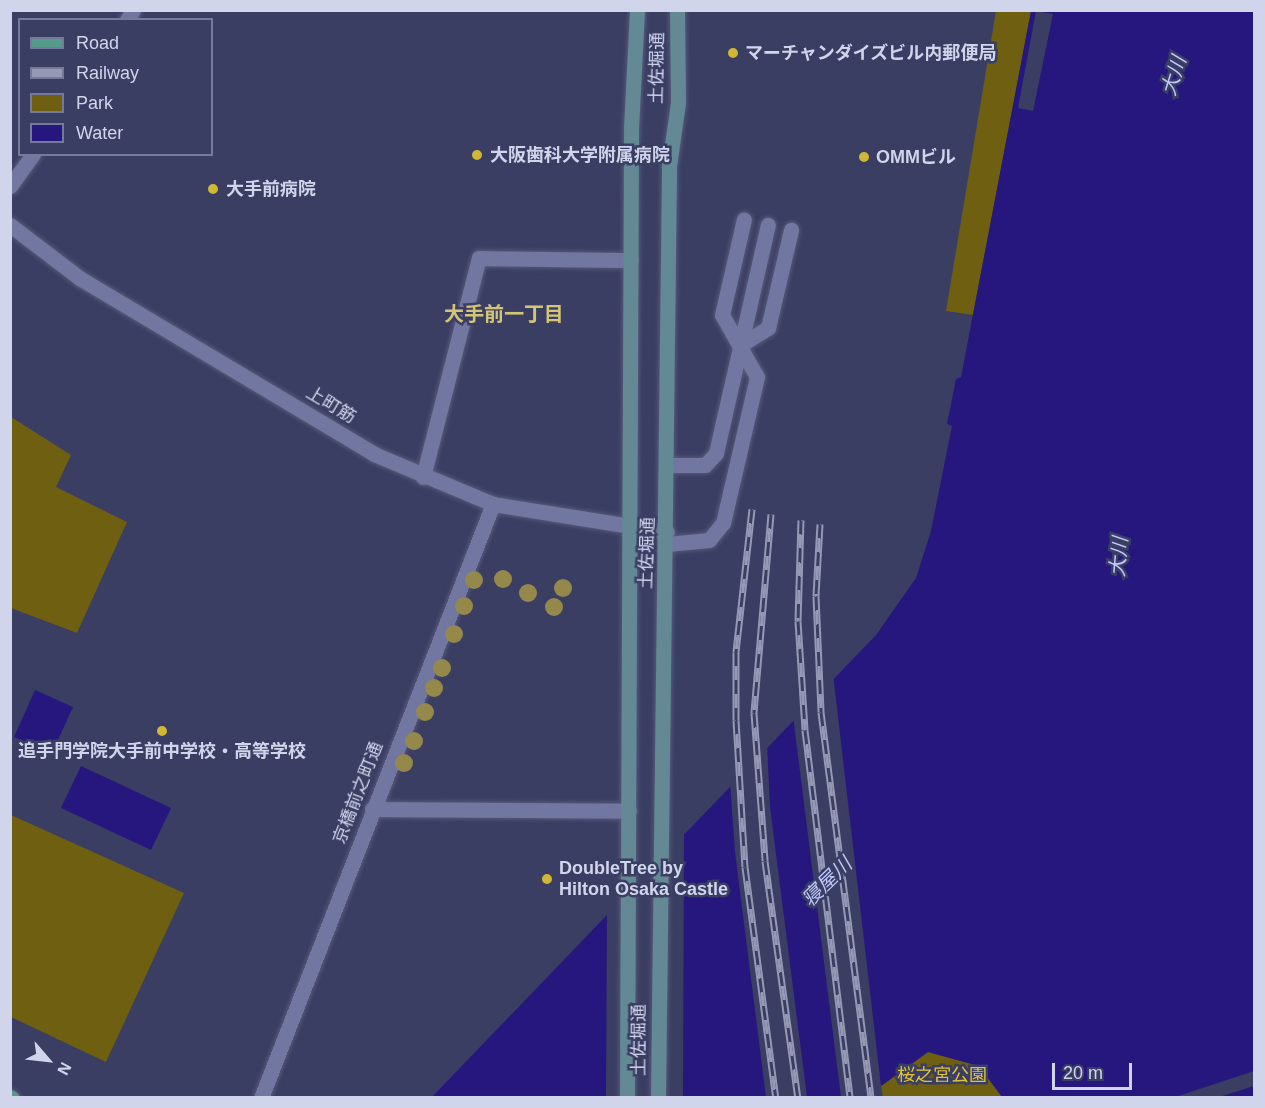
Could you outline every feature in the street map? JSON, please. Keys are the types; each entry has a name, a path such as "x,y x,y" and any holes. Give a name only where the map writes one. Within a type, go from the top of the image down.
{"main road":[{"name":"土佐堀通","path":"627,1098 633,528 631,260 637,10"},
{"name":"土佐堀通","path":"658,1098 659,836 668,465 669,166 678,103 677,10"}],"street":[{"path":"10,186 32,156"},
{"name":"上町筋","path":"10,225 81,279 374,454 423,477 493,504 633,528 667,538 709,540 723,523 757,377 742,344 722,315 744,219"},
{"path":"668,465 705,465 716,453 768,225"},
{"path":"742,344 768,328 791,230"},
{"path":"423,477 479,258 631,260"},
{"name":"京橋前之町通","path":"261,1098 493,504"},
{"path":"372,809 629,811"}],"green space":[{"path":"996,11 1031,11 973,315 946,311"},
{"path":"11,417 71,455 56,487 127,522 77,633 11,608"},
{"path":"11,815 184,893 106,1062 11,1017"},
{"name":"桜之宮公園","path":"928,1052 979,1066 1002,1097 883,1097 881,1086"}],"water":[{"path":"1031,11 1254,11 1254,1097 1002,1097 979,1066 928,1052 881,1086 854,1097 431,1098 876,635 916,578 931,531 952,426 947,424 956,379 961,377"},
{"path":"35,690 73,707 52,753 14,737"},
{"path":"81,766 171,808 151,850 61,808"}],"pier":[{"path":"1036,11 1053,14 1033,111 1018,108"},
{"path":"833,674 881,1086 854,1098 841,1097 793,716"},
{"path":"767,743 770,807 807,1097 766,1097 735,852 730,782"},
{"path":"684,829 683,1097 606,1097 607,909"},
{"path":"1254,1071 1254,1086 1219,1097 1175,1097"}],"railway":[{"path":"752,509 736,652 736,720 745,867 776,1098"},
{"path":"771,514 754,713 765,861 798,1098"},
{"path":"801,520 798,621 805,730 850,1098"},
{"path":"820,524 816,596 821,712 871,1098"}],"place":[{"name":"マーチャンダイズビル内郵便局","path":"733,53"},
{"name":"大阪歯科大学附属病院","path":"477,155"},
{"name":"OMMビル","path":"864,157"},
{"name":"大手前病院","path":"213,189"},
{"name":"追手門学院大手前中学校・高等学校","path":"162,731"},
{"name":"DoubleTree by Hilton Osaka Castle","path":"547,879"}],"district":[{"name":"大手前一丁目","path":"504,314"}],"water label":[{"name":"大川","path":"1174,76"},
{"name":"大川","path":"1119,557"},
{"name":"寝屋川","path":"827,882"}]}
